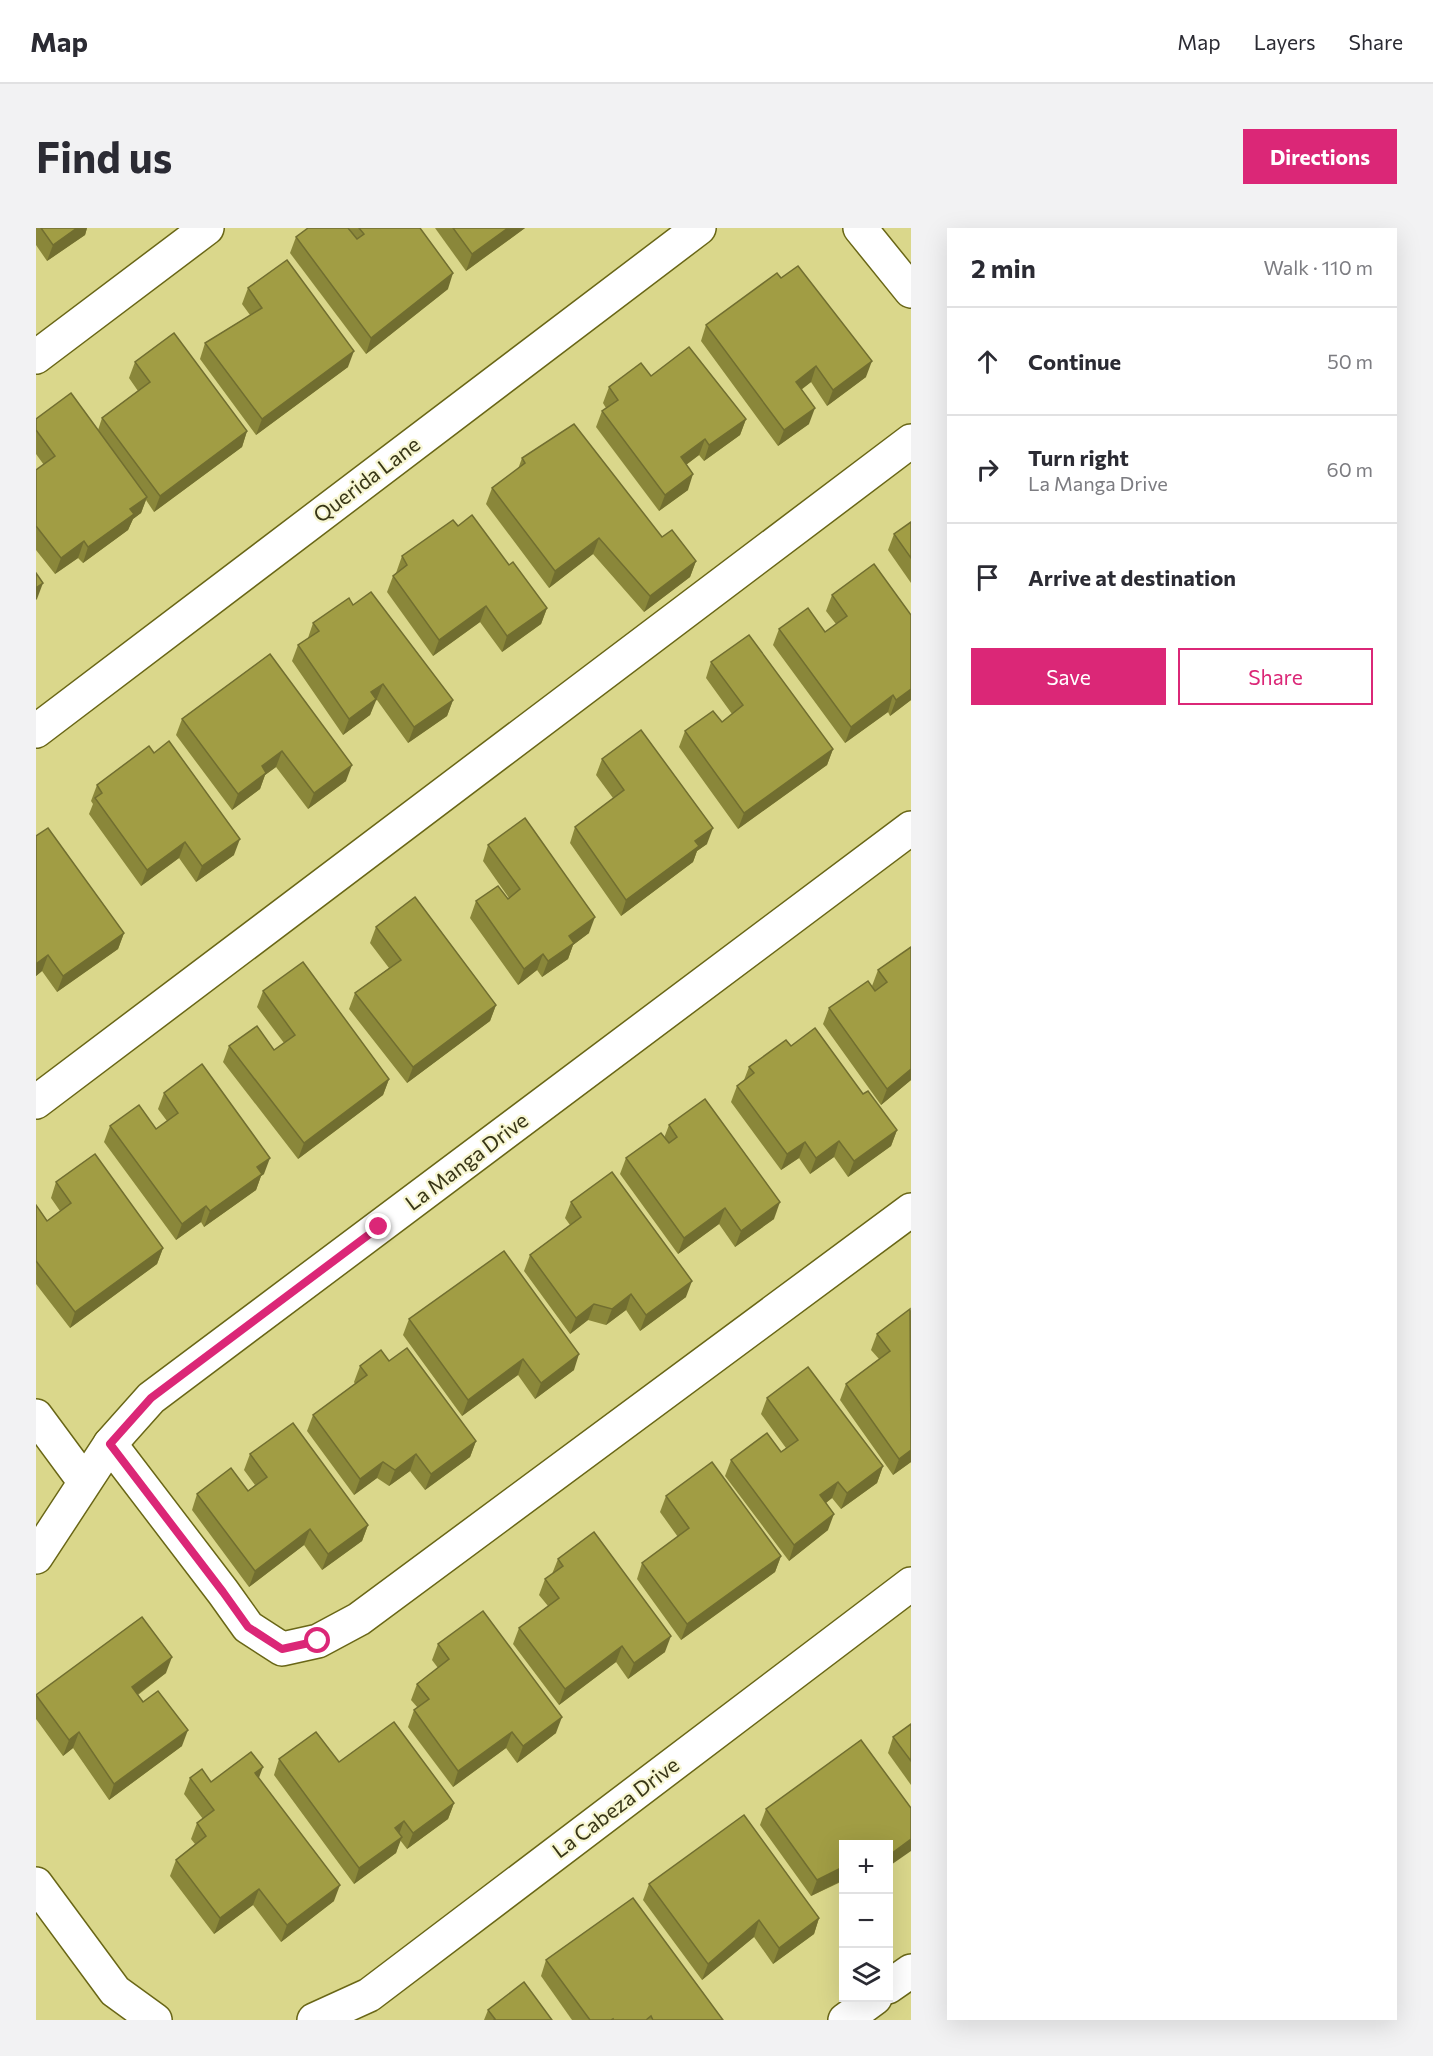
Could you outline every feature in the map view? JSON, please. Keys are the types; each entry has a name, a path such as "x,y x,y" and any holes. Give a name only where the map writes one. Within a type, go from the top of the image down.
{"street":[{"path":"36,357 207,228"},
{"name":"Querida Lane","path":"36,731 699,228"},
{"path":"860,228 911,291"},
{"path":"36,1102 911,441"},
{"name":"La Manga Drive","path":"36,1557 110,1444 151,1398 911,828"},
{"path":"110,1444 248,1627 282,1649 318,1641 359,1619 911,1210"},
{"path":"36,1416 84,1481"},
{"name":"La Cabeza Drive","path":"314,2020 369,1995 911,1584"},
{"path":"36,1884 115,1991 154,2020"},
{"path":"893,1984 911,1971"},
{"path":"845,2020 870,2002"}],"building":[{"path":"41,228 77,228 53,245"},
{"path":"308,228 348,228 357,239 364,234 359,228 420,228 453,273 371,338 296,237"},
{"path":"453,228 508,228 472,254"},
{"path":"287,260 354,351 262,419 205,343 262,308 248,288"},
{"path":"798,266 872,361 833,390 816,366 796,382 815,408 784,430 706,325 777,273 781,278"},
{"path":"174,333 247,431 160,496 102,418 150,382 135,362"},
{"path":"689,347 746,419 709,445 705,439 681,457 693,474 665,495 602,411 618,400 609,387 641,363 651,376"},
{"path":"71,393 147,497 130,509 134,514 88,547 84,541 61,558 36,526 36,470 55,456 36,430 36,419"},
{"path":"574,424 662,537 672,530 696,561 650,596 599,538 555,571 492,488 525,463 522,458"},
{"path":"472,515 509,565 513,562 547,608 507,636 486,606 439,640 393,576 407,565 402,556 453,520 458,526"},
{"path":"911,522 911,558 894,534"},
{"path":"874,564 911,615 911,689 896,700 893,695 851,727 779,629 808,608 825,632 847,616 832,595"},
{"path":"36,573 43,583 36,588"},
{"path":"371,592 453,700 414,727 383,684 371,692 376,699 349,719 298,645 319,631 313,623 349,598 353,605"},
{"path":"749,635 833,749 744,813 685,731 713,711 722,722 743,705 711,662"},
{"path":"270,654 352,765 314,793 282,751 262,766 266,773 238,794 182,719"},
{"path":"641,730 713,828 695,841 699,846 626,900 575,827 624,790 602,759"},
{"path":"169,741 240,839 202,866 185,842 147,870 95,798 102,793 97,785 149,746 154,753"},
{"path":"525,818 595,917 569,936 574,943 548,961 543,954 524,969 476,901 498,886 508,899 520,889 488,845"},
{"path":"48,828 124,933 63,976 48,955 36,964 36,836"},
{"path":"415,897 496,1005 413,1067 355,993 401,960 376,927"},
{"path":"911,947 911,1069 887,1089 829,1008 868,981 875,991 887,982 878,970"},
{"path":"303,962 389,1079 304,1143 229,1046 257,1026 274,1050 295,1035 263,991"},
{"path":"815,1028 863,1094 868,1091 897,1130 854,1161 839,1141 816,1158 805,1142 787,1154 737,1086 754,1073 749,1067 786,1040 791,1046"},
{"path":"202,1064 270,1158 257,1167 262,1174 210,1211 206,1206 182,1224 110,1126 139,1105 156,1129 178,1113 164,1093"},
{"path":"705,1099 780,1202 741,1231 725,1208 684,1238 626,1158 661,1133 669,1143 677,1137 669,1125"},
{"path":"95,1154 163,1248 75,1312 36,1261 36,1205 47,1221 71,1203 56,1182"},
{"path":"612,1172 692,1281 646,1315 631,1294 612,1309 594,1304 576,1318 530,1255 581,1217 571,1202"},
{"path":"504,1251 579,1354 541,1383 523,1359 468,1400 409,1319"},
{"path":"910,1309 911,1450 899,1459 846,1384 890,1351 877,1334"},
{"path":"407,1348 476,1441 431,1474 416,1454 395,1470 383,1462 360,1479 313,1415 367,1375 360,1366 381,1350 389,1361"},
{"path":"808,1367 883,1466 847,1493 838,1482 820,1495 834,1514 794,1545 731,1460 767,1433 781,1452 798,1440 767,1398"},
{"path":"293,1423 368,1525 328,1554 310,1529 255,1571 197,1494 231,1468 248,1491 267,1477 250,1454"},
{"path":"712,1462 781,1556 687,1624 642,1563 689,1528 666,1496"},
{"path":"594,1532 671,1636 634,1663 622,1646 565,1689 519,1628 559,1598 545,1579 563,1566 558,1559"},
{"path":"483,1611 562,1717 523,1746 512,1732 458,1771 414,1710 429,1699 417,1684 449,1659 438,1644"},
{"path":"142,1617 172,1657 132,1687 143,1702 158,1691 188,1730 114,1784 79,1732 69,1740 36,1695"},
{"path":"394,1722 454,1803 413,1833 404,1821 395,1828 402,1837 359,1868 279,1759 316,1732 339,1762"},
{"path":"911,1724 911,1761 893,1737"},
{"path":"861,1740 911,1808 911,1839 893,1852 893,1840 839,1840 839,1869 817,1880 766,1809"},
{"path":"251,1752 263,1767 255,1773 340,1885 287,1925 259,1889 220,1918 176,1860 206,1836 197,1823 214,1810 190,1778 202,1769 211,1782"},
{"path":"744,1815 819,1918 779,1948 759,1920 708,1964 649,1884"},
{"path":"633,1898 723,2020 653,2020 651,2016 646,2020 590,2020 546,1960"},
{"path":"524,1982 552,2020 494,2020 488,2010"}],"route":[{"path":"318,1641 282,1649 248,1627 110,1444 151,1398 379,1227"}]}
